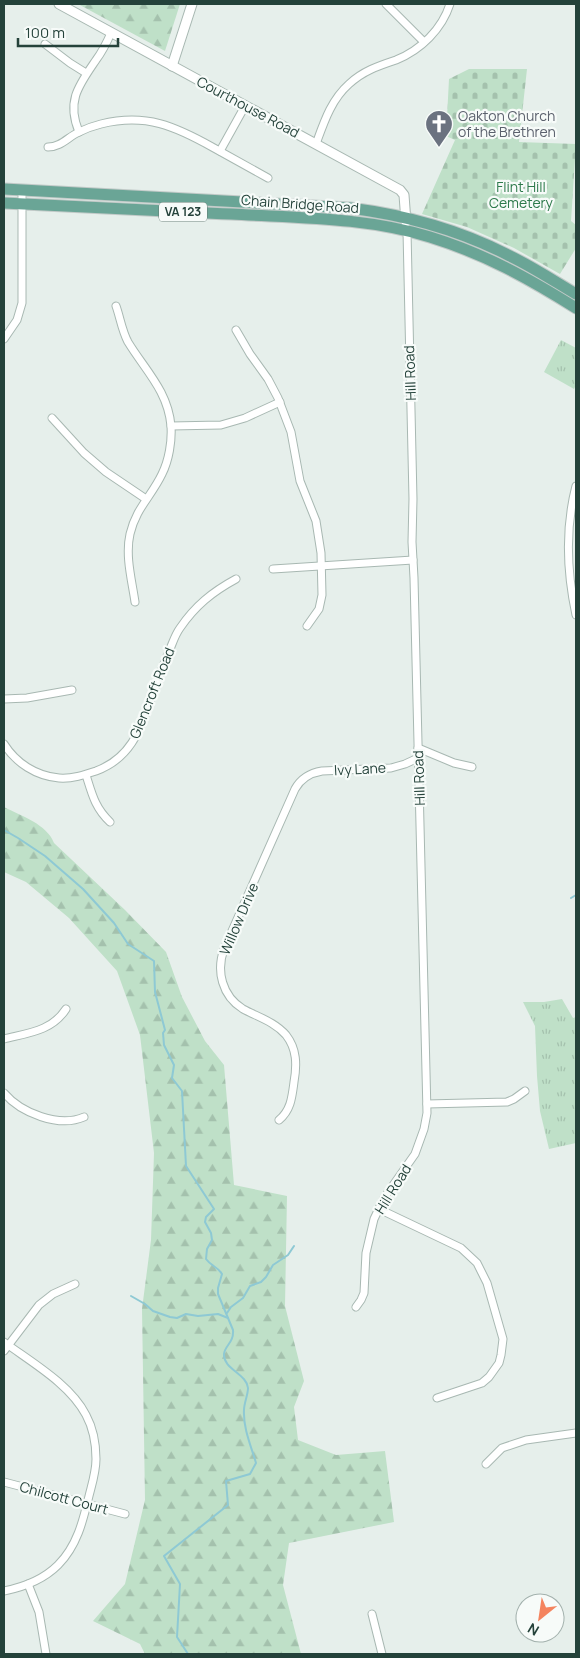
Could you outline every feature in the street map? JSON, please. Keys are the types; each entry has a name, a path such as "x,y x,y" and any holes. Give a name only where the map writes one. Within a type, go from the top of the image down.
{"main road":[{"name":"Chain Bridge Road","path":"4,189 350,208 406,218 452,231 486,244 530,266 576,294"},
{"name":"Chain Bridge Road","path":"4,203 354,222 407,232 450,244 502,265 576,308"}],"street":[{"name":"Courthouse Road","path":"59,4 402,192 405,200 407,232"},
{"path":"172,66 192,4"},
{"path":"386,4 424,42"},
{"path":"316,144 331,106 349,84 364,72 405,56 424,42 438,27 450,4"},
{"path":"79,132 74,119 73,107 79,86 111,33"},
{"path":"45,44 86,73"},
{"path":"220,151 245,106"},
{"path":"48,147 55,147 79,132 97,125 116,121 151,122 186,132 268,178"},
{"path":"4,339 17,320 22,303 22,190"},
{"name":"Hill Road","path":"356,1307 364,1293 369,1235 379,1209 391,1187 415,1154 424,1129 427,1104 413,560 407,232"},
{"path":"116,306 128,341 157,383 168,409 171,426 168,458 162,474 137,512 129,536 128,554 135,602"},
{"path":"236,330 250,354 274,387 291,432 300,481 316,521 322,565 321,604 316,615 306,626"},
{"path":"171,426 221,425 245,418 280,402"},
{"path":"52,418 84,453 106,472 146,499"},
{"path":"576,486 571,512 568,547 570,582 576,616"},
{"path":"273,569 413,560"},
{"name":"Glencroft Road","path":"4,744 16,760 44,775 63,778 86,775 112,763 124,754 140,729 178,630 196,606 217,589 236,579"},
{"path":"4,699 27,698 72,690"},
{"path":"418,748 454,763 472,766"},
{"name":"Ivy Lane","path":"302,779 322,771 392,768 418,758"},
{"path":"86,775 96,806 101,814 110,822"},
{"name":"Willow Drive","path":"279,1120 285,1115 291,1103 296,1068 294,1050 287,1036 274,1024 243,1008 230,997 222,981 220,962 224,949 295,790 302,779"},
{"path":"4,1039 51,1025 57,1021 66,1009"},
{"path":"427,1104 507,1102 514,1100 525,1091"},
{"path":"4,1094 17,1106 38,1116 65,1121 84,1117"},
{"path":"379,1209 461,1248 477,1263 487,1283 503,1339 502,1355 499,1363 494,1371 482,1382 437,1398"},
{"path":"4,1591 28,1584 49,1572 67,1554 79,1533 95,1474 96,1455 94,1437 79,1404 66,1390 5,1346 39,1305 53,1294 75,1284"},
{"path":"486,1464 502,1448 526,1440 576,1433"},
{"name":"Chilcott Court","path":"4,1482 125,1514"},
{"path":"28,1584 38,1612 46,1654"},
{"path":"372,1614 382,1654"}],"green space":[{"path":"78,4 180,4 165,51"},
{"name":"Flint Hill Cemetery","path":"469,69 527,69 519,142 576,144 571,221 576,225 576,248 560,274 514,248 467,227 422,214 455,140 446,136 449,79"},
{"path":"561,340 576,348 576,385 574,389 544,372"},
{"path":"4,807 33,821 46,831 54,843 125,910 166,952 182,997 205,1041 224,1065 234,1185 287,1196 285,1306 304,1381 294,1407 298,1440 336,1455 385,1451 394,1522 289,1543 283,1585 301,1654 145,1654 140,1644 93,1621 125,1584 145,1500 142,1309 151,1240 154,1153 140,1035 117,971 69,918 26,882 4,872"},
{"path":"562,999 573,1018 576,1017 576,1143 549,1149 540,1111 535,1026 523,1002 544,1002"}],"waterway":[{"path":"4,830 45,856 83,889 114,923 128,944 154,961 155,992 165,1030 163,1033 164,1045 174,1065 172,1078 182,1091 186,1166 214,1209 206,1217 205,1222 211,1233 212,1240 207,1249 206,1259 222,1274 218,1294 233,1330 232,1338 224,1354 227,1364 247,1383 244,1417 256,1463 250,1474 226,1481 228,1505 164,1556 180,1584 177,1637 188,1654"},
{"path":"571,898 576,895"},
{"path":"227,1313 231,1307 243,1298 250,1286 261,1282 273,1265 288,1255 294,1246"},
{"path":"131,1296 153,1311 170,1317 177,1318 186,1314 198,1316 218,1314 228,1318"}],"place":[{"name":"Oakton Church of the Brethren","path":"439,148"}]}
